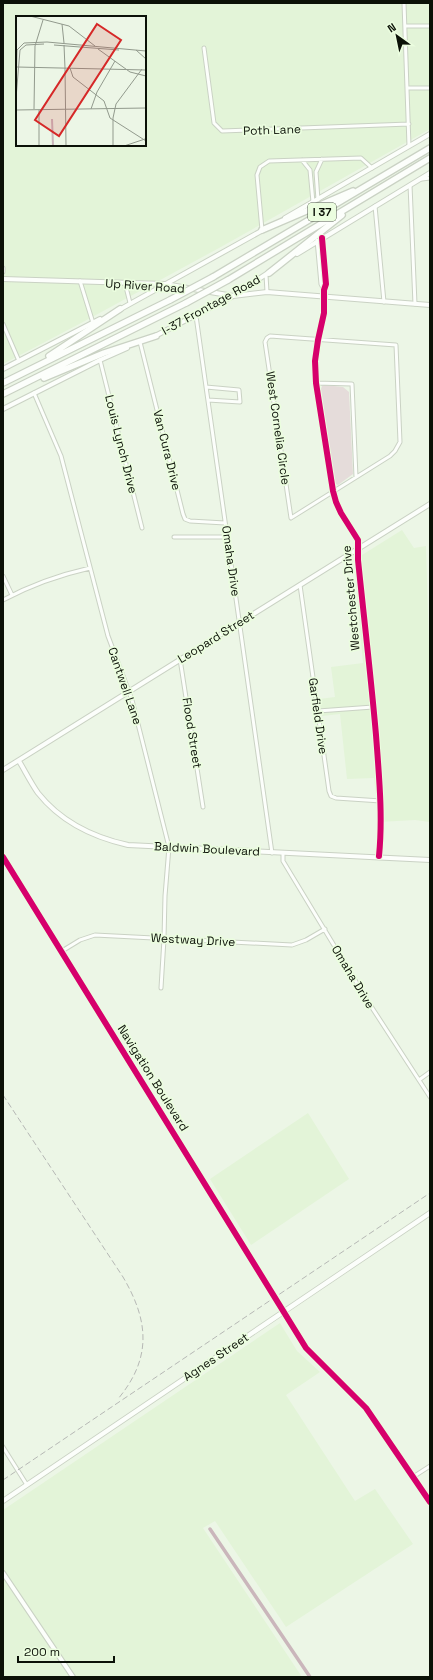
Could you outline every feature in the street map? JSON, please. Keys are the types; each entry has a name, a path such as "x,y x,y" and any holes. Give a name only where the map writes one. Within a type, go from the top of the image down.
{"highway":[{"name":"I 37","path":"3,383 213,277 430,148"},
{"name":"I 37","path":"3,394 186,303 228,280 430,158"},
{"path":"262,230 365,187"},
{"path":"267,274 360,200"},
{"path":"13,378 66,346 120,309"},
{"path":"3,394 104,353 156,336"}],"main road":[{"path":"3,369 120,309 318,200 430,134"},
{"name":"I-37 Frontage Road","path":"3,408 100,360 156,336 233,296 317,240 430,173"},
{"name":"Up River Road","path":"3,278 165,284 233,296 267,292 430,305"},
{"name":"Leopard Street","path":"3,770 430,504"},
{"name":"Baldwin Boulevard","path":"19,760 38,792 55,811 71,824 106,840 128,845 272,853 379,856 430,860"},
{"name":"Navigation Boulevard","path":"3,857 306,1348 366,1408 430,1502"},
{"name":"Agnes Street","path":"3,1501 430,1213"},
{"path":"3,1573 73,1677"}],"street":[{"path":"404,3 410,146"},
{"path":"405,26 430,26"},
{"name":"Poth Lane","path":"204,48 214,123 222,131 409,124"},
{"path":"407,88 430,88"},
{"path":"262,230 257,175 260,167 269,161 361,158 372,168"},
{"path":"318,200 316,177 317,168 322,159"},
{"path":"302,160 309,168 313,202"},
{"path":"311,177 316,177"},
{"path":"421,179 430,178"},
{"path":"410,185 415,304"},
{"path":"375,206 384,302"},
{"path":"322,238 326,284 324,290"},
{"path":"317,240 321,284 324,290"},
{"path":"267,274 267,292"},
{"path":"80,281 93,323"},
{"path":"125,283 130,303"},
{"name":"Westchester Drive","path":"324,290 324,313 315,361 316,383 333,491 341,514 358,540 358,560 381,801 382,830 379,856"},
{"name":"Omaha Drive","path":"196,316 272,853"},
{"path":"3,324 19,361"},
{"name":"West Cornelia Circle","path":"318,340 270,336 265,342 291,518 333,491"},
{"path":"318,340 396,345 400,442 395,451 333,491"},
{"name":"Van Cura Drive","path":"140,342 183,514 186,519 190,521 225,523"},
{"name":"Louis Lynch Drive","path":"100,360 142,528"},
{"path":"316,383 352,384 356,477"},
{"path":"206,387 239,390 240,402 208,400"},
{"name":"Cantwell Lane","path":"34,392 61,456 108,636 129,692 169,847 165,896 161,988"},
{"path":"174,537 227,536"},
{"path":"3,600 36,584 65,574 90,568"},
{"path":"3,576 12,595"},
{"name":"Garfield Drive","path":"300,585 329,791 331,796 336,798 381,801"},
{"name":"Flood Street","path":"180,660 203,807"},
{"path":"318,711 373,707"},
{"name":"Omaha Drive","path":"283,853 283,861 367,1000 430,1097"},
{"name":"Westway Drive","path":"62,951 80,940 95,935 292,945 306,940 325,929"},
{"path":"419,1080 430,1072"},
{"path":"3,1447 27,1484"},
{"path":"413,1477 430,1466"}],"shaded area":[{"path":"3,3 430,3 430,129 219,248 3,364"},
{"path":"324,385 343,387 349,392 353,474 338,485 334,483 321,389"},
{"path":"402,530 414,548 426,546 430,684 430,822 415,820 379,822 374,778 347,779 340,714 322,716 319,699 335,697 331,667 363,663 354,560"},
{"path":"308,1113 349,1179 251,1245 210,1179"},
{"path":"280,1323 297,1351 320,1372 286,1395 355,1501 375,1489 413,1544 286,1627 215,1521 203,1528 302,1677 3,1677 3,1510"}],"waterway":[{"path":"210,1529 310,1677"}],"railway":[{"path":"3,1095 132,1293 142,1324 143,1339 137,1369 129,1384 118,1399"},
{"path":"3,1480 430,1193"}],"cycle path":[{"path":"322,238 326,284 324,290 324,313 315,361 316,383 333,491 341,513 358,540 358,560 374,713 381,811 379,856"},
{"path":"3,857 306,1348 366,1408 430,1502"}]}
